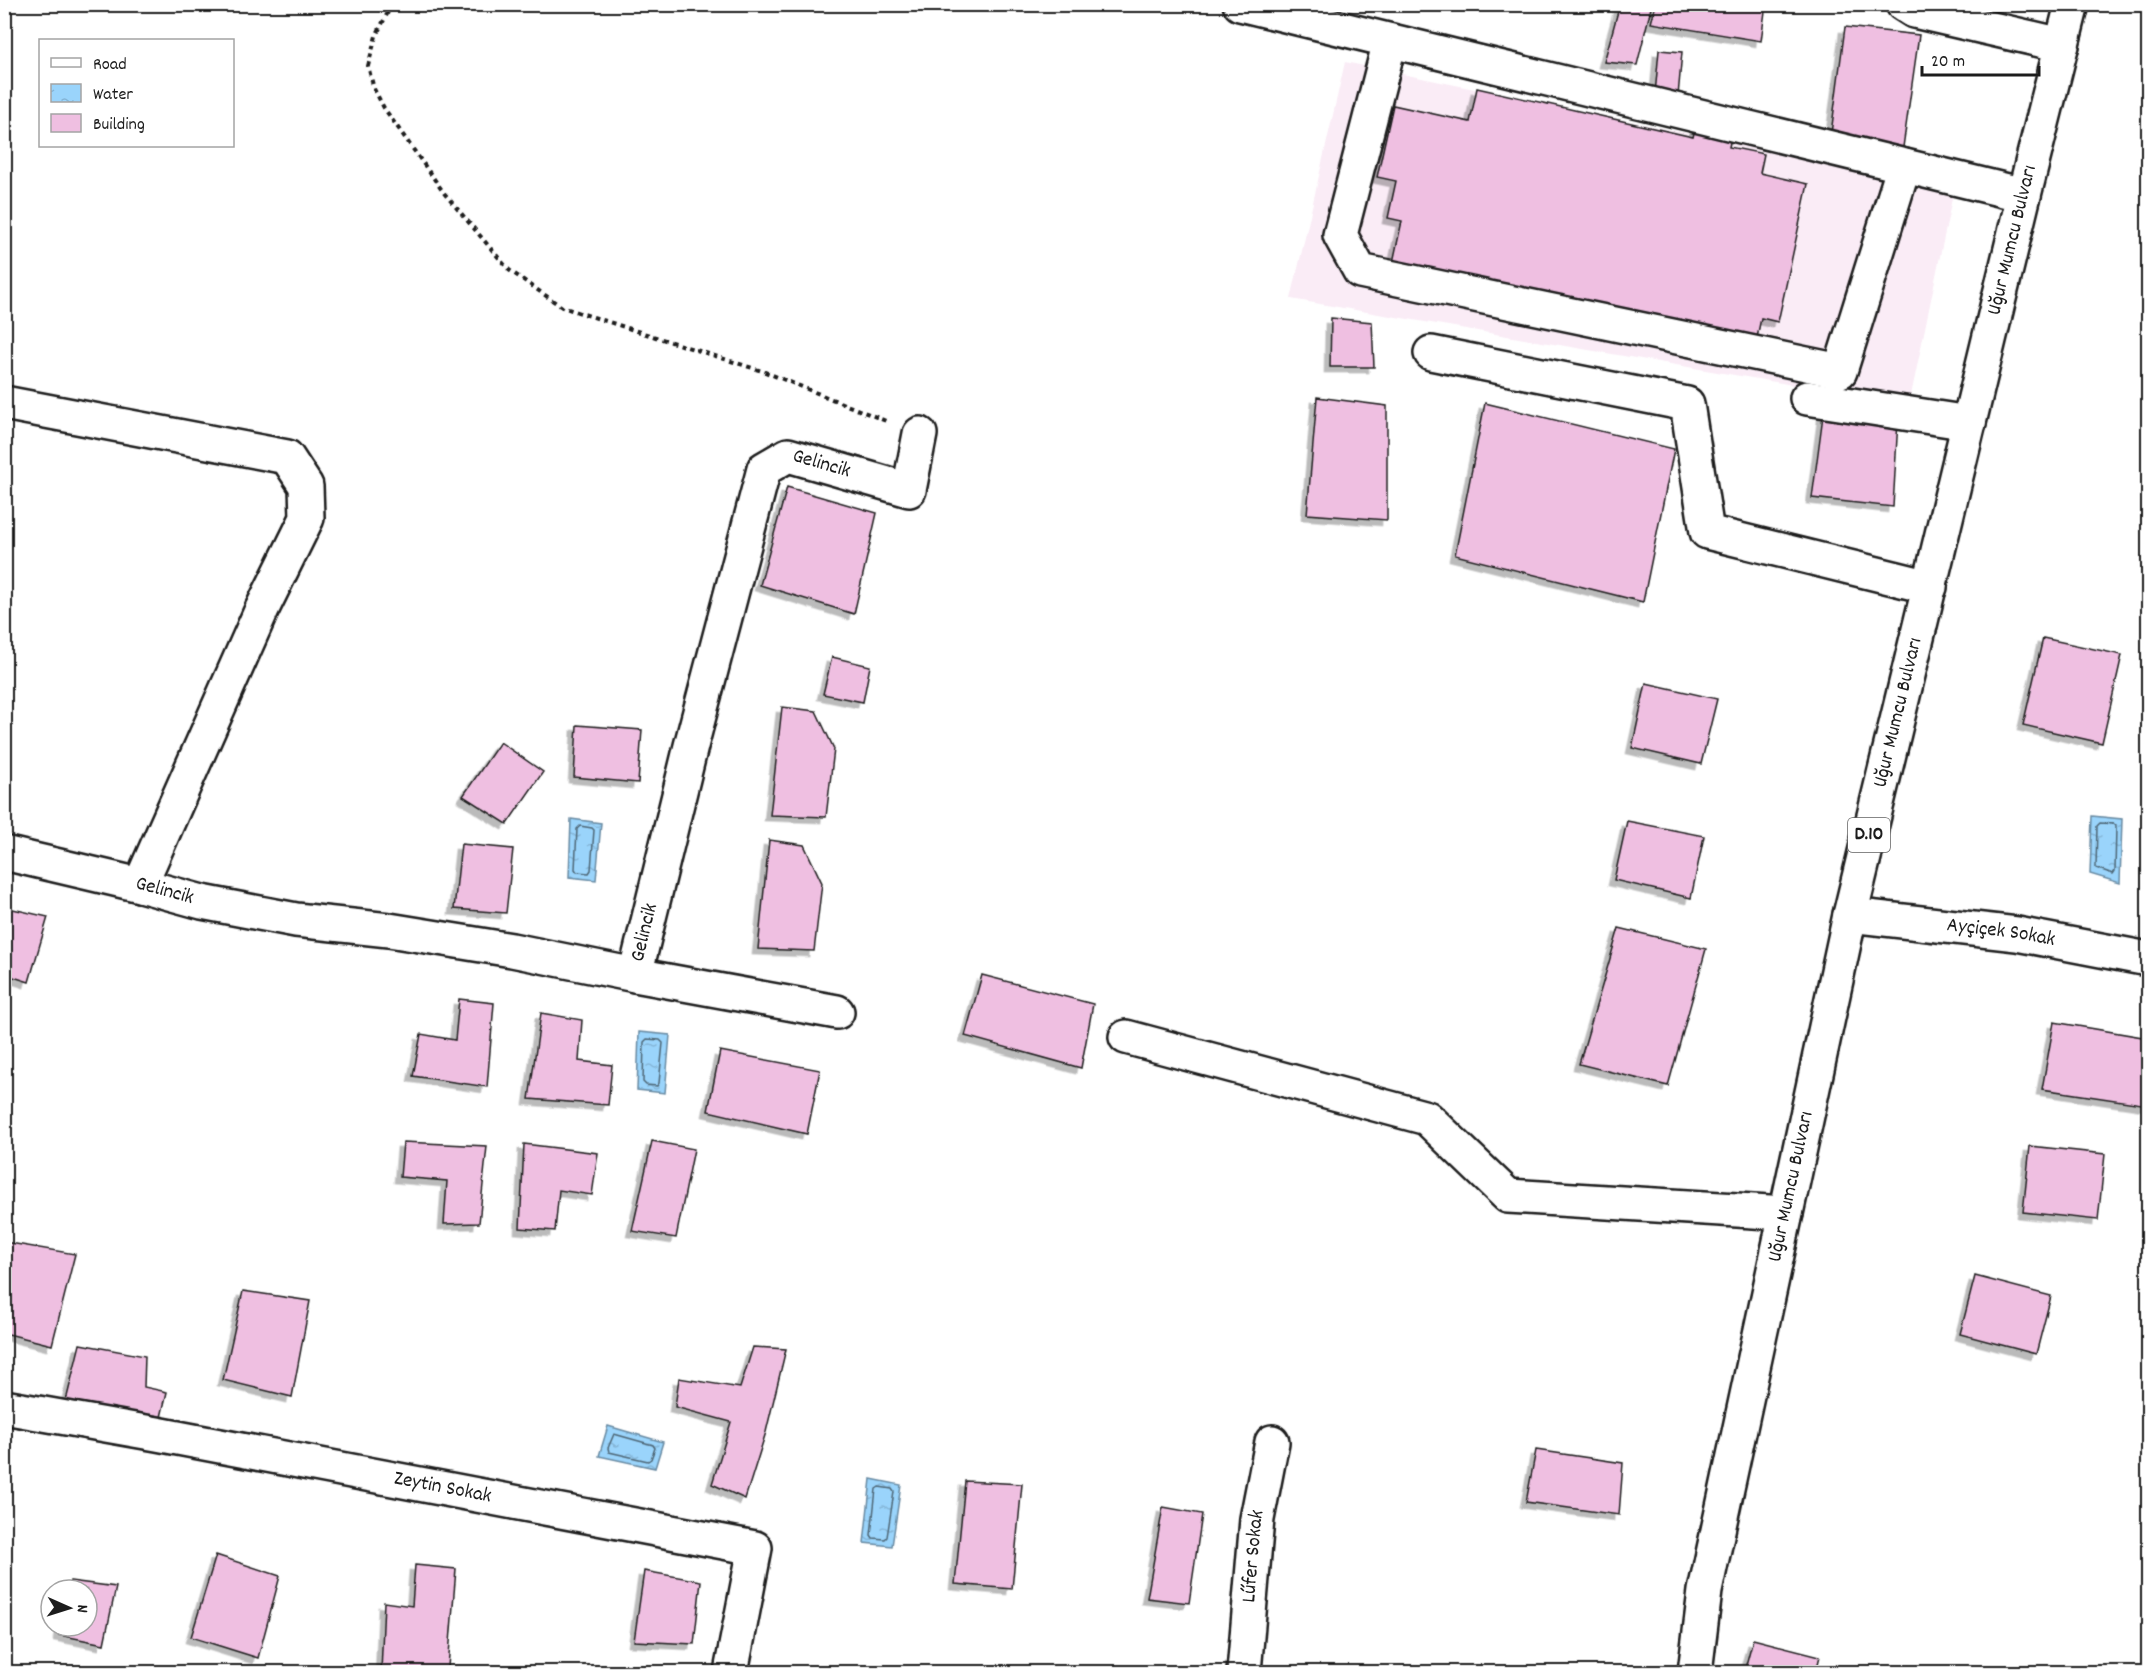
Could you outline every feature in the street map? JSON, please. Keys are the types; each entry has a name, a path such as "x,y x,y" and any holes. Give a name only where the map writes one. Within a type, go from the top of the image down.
{"street":[{"path":"1240,4 2024,195"},
{"path":"1903,4 1914,11 2062,45"},
{"name":"Uğur Mumcu Bulvarı","path":"1695,1672 1705,1590 1850,915 2072,4"},
{"path":"1390,41 1340,235 1360,271 1840,371 1904,166"},
{"path":"1431,353 1687,404 1707,532 1930,587"},
{"path":"1807,398 1970,423"},
{"path":"4,403 287,457 306,486 307,518 262,609 140,885"},
{"name":"Gelincik","path":"4,853 202,902 296,920 389,930 501,948 634,975 691,746 764,470 788,455 909,490 920,434"},
{"name":"Ayçiçek Sokak","path":"1850,915 2017,934 2148,959"},
{"path":"634,975 837,1012"},
{"path":"1126,1037 1427,1118 1508,1196 1786,1214"},
{"name":"Zeytin Sokak","path":"4,1407 755,1548 731,1672"},
{"name":"Lűfer Sokak","path":"1244,1672 1257,1519 1272,1442"}],"path":[{"path":"392,4 376,36 368,66 374,89 384,108 423,164 509,270 562,307 765,372 920,434"}],"shaded area":[{"path":"1345,62 1954,189 1909,405 1291,299"}],"water":[{"path":"2092,816 2122,819 2120,883 2090,874"},
{"path":"571,819 601,823 596,880 569,877"},
{"path":"639,1032 670,1035 665,1093 637,1090"},
{"path":"608,1426 663,1442 655,1468 599,1456"},
{"path":"871,1479 901,1485 892,1546 864,1543"}],"building":[{"path":"1620,4 1652,4 1637,65 1604,62"},
{"path":"1656,4 1766,4 1761,41 1651,23"},
{"path":"1845,27 1919,35 1902,154 1830,141"},
{"path":"1659,50 1682,52 1678,96 1655,94"},
{"path":"1477,88 1693,137 1696,125 1732,133 1729,147 1764,154 1760,173 1808,184 1778,322 1761,318 1755,348 1392,267 1402,221 1388,218 1396,181 1377,177 1393,105 1470,122"},
{"path":"1331,318 1372,322 1374,367 1330,367"},
{"path":"1317,397 1387,406 1387,520 1307,514"},
{"path":"1485,403 1674,449 1643,602 1455,555"},
{"path":"1824,408 1898,420 1893,507 1812,498"},
{"path":"787,487 877,513 854,614 760,585"},
{"path":"2043,638 2122,655 2102,743 2023,725"},
{"path":"832,657 870,666 863,702 823,694"},
{"path":"1646,683 1717,699 1701,764 1632,748"},
{"path":"782,707 816,711 834,749 826,817 770,815"},
{"path":"577,725 642,730 638,783 574,777"},
{"path":"500,742 543,772 507,824 463,796"},
{"path":"1627,821 1704,836 1691,898 1614,880"},
{"path":"769,840 804,845 822,883 814,951 758,949"},
{"path":"461,844 513,849 506,913 454,909"},
{"path":"4,907 48,917 29,982 4,974"},
{"path":"1619,928 1706,949 1668,1086 1579,1064"},
{"path":"982,975 1093,1004 1081,1068 965,1036"},
{"path":"459,999 494,1003 487,1087 413,1076 421,1034 455,1040"},
{"path":"541,1013 582,1020 579,1061 612,1065 608,1105 529,1099"},
{"path":"2054,1022 2148,1038 2148,1105 2042,1089"},
{"path":"720,1051 820,1070 807,1134 708,1111"},
{"path":"652,1141 694,1149 676,1238 632,1231"},
{"path":"403,1142 487,1146 479,1223 444,1224 447,1181 400,1177"},
{"path":"524,1144 598,1153 592,1195 559,1190 555,1231 520,1228"},
{"path":"2030,1146 2105,1154 2098,1220 2023,1212"},
{"path":"4,1242 75,1254 52,1345 4,1333"},
{"path":"1975,1276 2051,1296 2036,1354 1960,1334"},
{"path":"243,1291 310,1301 292,1397 223,1380"},
{"path":"80,1344 145,1356 144,1387 167,1392 157,1434 62,1417"},
{"path":"753,1347 786,1349 766,1432 745,1499 712,1484 731,1422 675,1407 679,1378 740,1388"},
{"path":"1536,1450 1623,1463 1619,1515 1526,1502"},
{"path":"965,1481 1022,1484 1012,1589 955,1584"},
{"path":"1163,1507 1202,1514 1189,1603 1147,1598"},
{"path":"216,1555 280,1576 258,1658 191,1637"},
{"path":"415,1565 456,1569 448,1667 444,1672 381,1672 384,1602 412,1606"},
{"path":"644,1571 701,1581 694,1644 634,1641"},
{"path":"99,1585 116,1587 104,1644 74,1638 99,1638"},
{"path":"1753,1639 1820,1656 1816,1672 1744,1672"}]}
